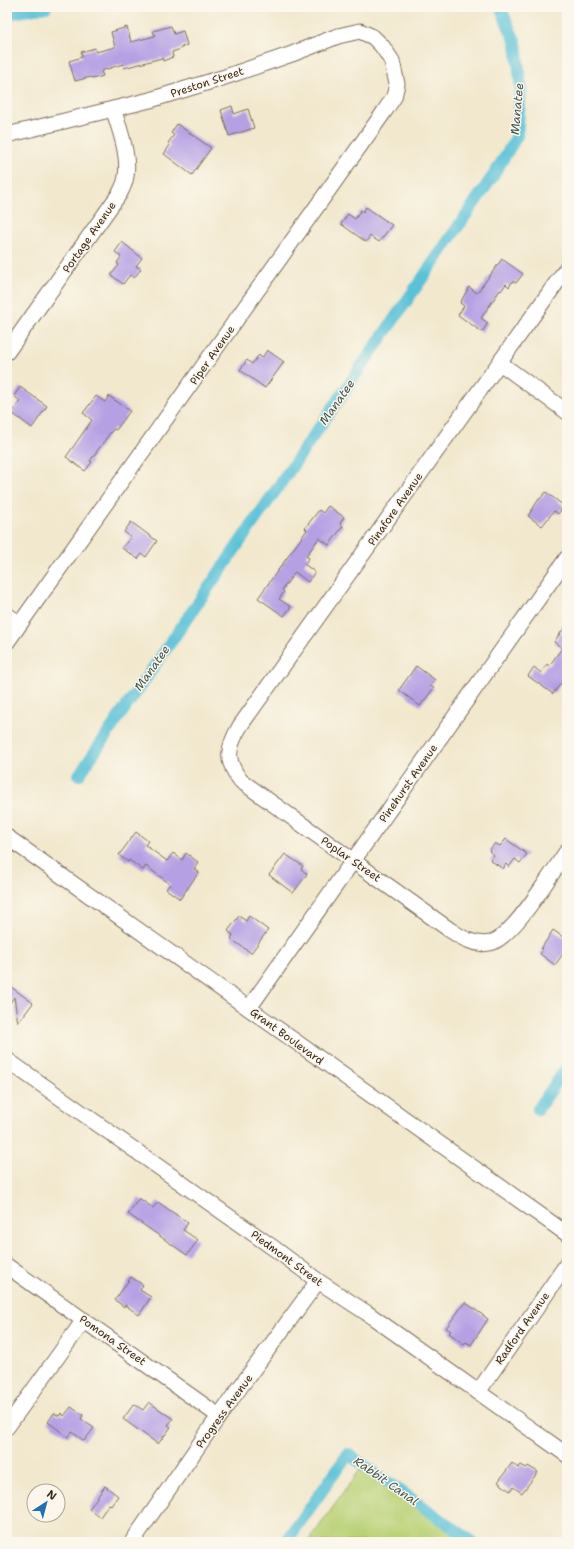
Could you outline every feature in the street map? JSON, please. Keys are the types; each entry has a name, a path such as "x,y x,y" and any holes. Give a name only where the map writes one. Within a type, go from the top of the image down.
{"street":[{"name":"Preston Street","path":"7,135 113,110 222,78 292,54 338,36 360,31 373,37 382,46 392,61"},
{"name":"Piper Avenue","path":"7,642 13,619 61,568 394,97 397,84 392,61"},
{"name":"Portage Avenue","path":"7,352 120,193 126,181 127,167 125,154 113,110"},
{"name":"Pinafore Avenue","path":"229,754 233,739 240,726 567,268"},
{"path":"500,363 567,412"},
{"name":"Pinehurst Avenue","path":"249,1008 567,558"},
{"name":"Poplar Street","path":"229,754 232,770 241,781 462,938 474,943 490,943 503,936 516,922 567,851"},
{"name":"Grant Boulevard","path":"7,837 567,1234"},
{"name":"Piedmont Street","path":"7,1060 318,1281 567,1455"},
{"name":"Radford Avenue","path":"478,1392 567,1264"},
{"name":"Pomona Street","path":"7,1266 219,1416"},
{"name":"Progress Avenue","path":"132,1542 219,1416 318,1281"},
{"path":"7,1427 84,1320"}],"green space":[{"path":"359,1471 364,1471 464,1542 308,1542"}],"building":[{"path":"171,26 174,34 183,31 187,45 172,52 173,57 163,61 162,58 124,68 123,64 101,71 103,76 75,81 69,61 82,57 81,52 95,48 96,52 115,47 111,32 127,27 131,42 155,36 153,31"},
{"path":"232,106 234,114 248,109 254,128 229,136 221,110"},
{"path":"177,124 211,148 192,175 164,154 170,145 168,143 174,135 171,133"},
{"path":"366,207 392,225 379,242 370,236 366,242 341,224 348,214 355,219 361,210 363,212"},
{"path":"122,242 142,258 136,266 141,269 134,278 130,275 123,284 111,275 119,265 117,263 121,257 115,252"},
{"path":"502,259 523,274 516,283 513,281 509,287 506,284 501,291 500,290 481,318 488,323 482,332 458,315 464,306 460,303 469,287 477,293"},
{"path":"267,350 284,362 265,388 240,370 247,360 252,364 259,355 262,358"},
{"path":"20,387 47,406 32,428 12,413 20,401 14,396"},
{"path":"96,396 105,402 109,396 130,411 116,430 114,429 110,433 90,461 92,462 85,471 66,457 92,420 83,413"},
{"path":"546,492 564,506 558,514 554,511 542,526 528,516 539,499"},
{"path":"328,506 344,517 340,523 343,526 329,545 319,538 306,556 309,558 304,564 315,572 308,582 295,572 282,590 284,592 279,599 291,607 284,616 258,598 307,530 305,528 319,510 323,513"},
{"path":"131,522 157,541 146,557 142,554 138,559 122,548 131,537 124,532"},
{"path":"567,624 567,675 553,694 528,676 534,667 541,673 547,664 549,666 562,648 554,642"},
{"path":"416,666 435,680 430,686 434,688 420,706 399,690"},
{"path":"136,832 148,841 145,845 167,861 173,853 182,860 186,853 198,862 194,869 199,872 180,899 166,889 170,884 146,866 143,870 119,855"},
{"path":"506,839 527,854 520,863 515,859 509,867 506,864 503,869 490,860 494,855 489,851 495,843 500,846"},
{"path":"285,854 303,866 301,869 307,874 293,893 269,875"},
{"path":"239,916 246,921 249,916 268,930 251,953 231,939 233,935 228,931"},
{"path":"553,930 567,940 567,948 555,965 540,954 543,950 541,949"},
{"path":"7,984 33,1003 18,1023 14,997 7,1007"},
{"path":"139,1198 153,1208 158,1202 188,1223 183,1230 198,1240 187,1255 128,1214"},
{"path":"131,1277 143,1285 140,1290 151,1297 139,1315 115,1300"},
{"path":"465,1302 488,1319 471,1345 466,1342 464,1344 449,1333 451,1331 446,1328"},
{"path":"149,1402 173,1419 168,1425 171,1427 158,1444 123,1419 134,1404 143,1410"},
{"path":"71,1407 83,1415 81,1419 94,1428 84,1441 72,1432 68,1437 48,1422 54,1413 59,1416 61,1413 64,1416"},
{"path":"512,1463 518,1468 521,1465 526,1468 528,1466 538,1472 522,1493 513,1487 510,1491 498,1482"},
{"path":"105,1486 118,1496 111,1506 109,1504 100,1517 89,1509"}],"waterway":[{"path":"7,14 46,7"},
{"name":"Manatee","path":"79,775 493,176 517,136 521,89 516,43 500,7"},
{"path":"538,1109 567,1067"},
{"name":"Rabbit Canal","path":"286,1542 348,1454 473,1542"}]}
